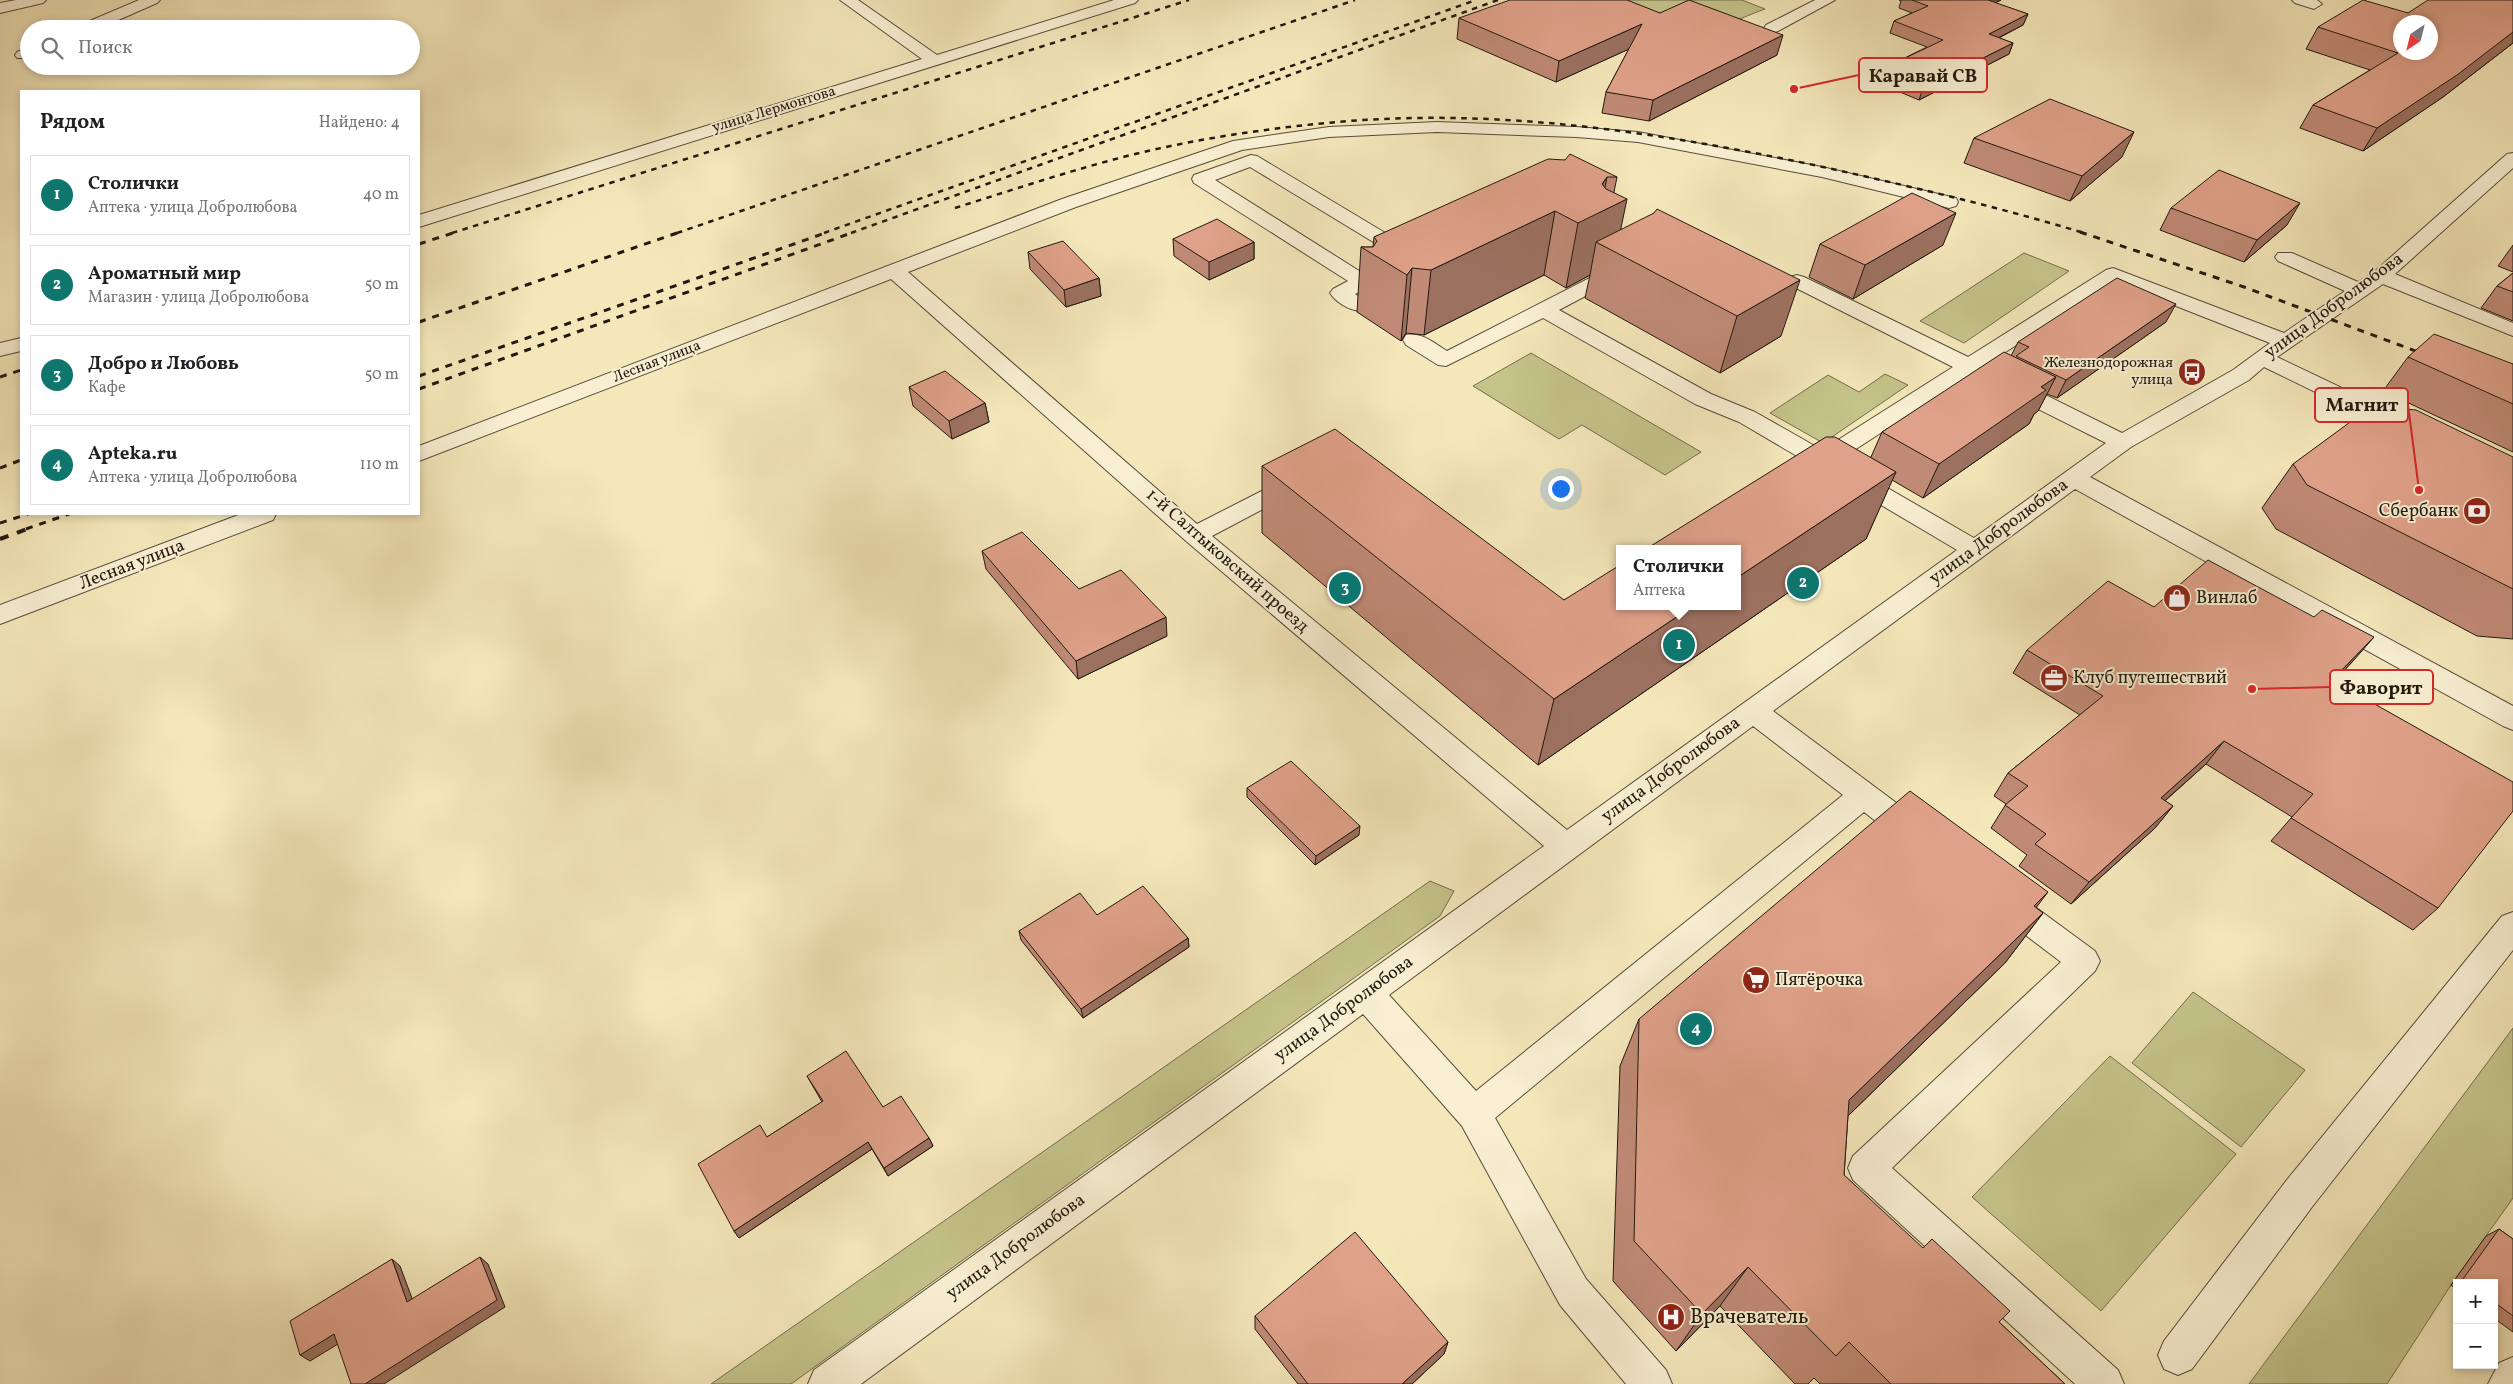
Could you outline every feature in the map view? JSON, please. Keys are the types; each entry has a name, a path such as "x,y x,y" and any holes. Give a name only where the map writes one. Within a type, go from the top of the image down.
{"street":[{"path":"0,8 38,0"},
{"path":"105,20 152,0"},
{"path":"848,0 935,60"},
{"name":"улица Лермонтова","path":"420,220 1130,0"},
{"path":"1772,28 1827,0"},
{"name":"Лесная улица","path":"420,454 1069,203 1239,145 1328,132 1438,126 1505,128 1638,137 1822,172 1949,202"},
{"name":"улица Добролюбова","path":"828,1384 1366,993 1564,846 2123,442 2241,375 2262,358 2371,284 2513,158"},
{"path":"1361,306 1340,293 1423,254 1251,160 1201,180 1363,282"},
{"path":"1414,340 1446,360 1633,263 1610,251"},
{"path":"2285,257 2513,330"},
{"name":"1-й Салтыковский проезд","path":"894,271 1195,535 1564,846"},
{"path":"1798,476 2113,274 2287,342"},
{"path":"1797,281 2123,442"},
{"path":"1544,309 1703,399 1747,417 1976,549"},
{"path":"0,350 20,344"},
{"path":"2262,358 2423,436"},
{"path":"1195,535 1314,472"},
{"path":"2073,478 2513,718"},
{"name":"Лесная улица","path":"0,615 261,515"},
{"path":"1753,711 1941,853"},
{"path":"1474,1114 1864,796"},
{"path":"1979,882 2084,961 1866,1168 2104,1384"},
{"path":"2178,1355 2299,1194 2513,926"},
{"path":"1366,993 1474,1114 1573,1292 1652,1384"},
{"path":"2508,1384 2513,1377"}],"shaded area":[{"path":"1622,0 1742,0 1765,9 1729,23 1705,25 1681,22"},
{"path":"2024,253 2069,271 1964,343 1920,321"},
{"path":"1531,353 1701,452 1665,475 1582,425 1559,439 1473,386"},
{"path":"1885,374 1908,385 1823,443 1770,413 1828,375 1859,392"},
{"path":"1430,881 1454,891 1440,916 791,1384 711,1384"},
{"path":"2193,992 2305,1070 2241,1147 2132,1063"},
{"path":"2513,1028 2513,1198 2455,1279 2453,1279 2453,1282 2387,1384 2249,1384"},
{"path":"2110,1056 2236,1154 2101,1311 1972,1197"}],"building":[{"path":"1510,0 1627,0 1660,13 1689,0 1783,35 1653,100 1606,92 1642,24 1559,61 1459,18"},
{"path":"1912,0 1988,0 2028,14 1989,34 2013,43 1923,88 1880,70 1943,40 1894,21 1928,6"},
{"path":"2363,0 2408,13 2428,0 2513,0 2513,32 2457,75 2377,128 2313,105 2393,56 2393,60 2438,60 2438,15 2393,15 2393,51 2318,27"},
{"path":"2050,99 2134,132 2082,176 1974,138"},
{"path":"1570,154 1617,177 1607,177 1602,184 1606,189 1627,199 1578,223 1555,211 1431,270 1412,268 1407,275 1361,247 1373,247 1377,241 1374,237 1548,159 1565,160"},
{"path":"2219,170 2300,203 2257,240 2171,208"},
{"path":"1912,193 1956,213 1865,265 1820,244"},
{"path":"1657,209 1800,280 1737,316 1596,242 1654,213"},
{"path":"1217,219 1254,242 1209,262 1173,239"},
{"path":"1063,241 1099,278 1064,290 1028,252"},
{"path":"2513,273 2513,292 2497,286"},
{"path":"2117,278 2176,304 2066,380 2016,356 2029,347 2018,342"},
{"path":"2434,334 2513,364 2513,404 2408,357"},
{"path":"2004,352 2056,377 2041,387 2046,390 1939,464 1882,432"},
{"path":"945,371 985,403 949,421 909,387"},
{"path":"2372,406 2416,410 2513,457 2513,589 2307,485 2293,464"},
{"path":"1335,429 1564,600 1616,568 1616,610 1687,610 1554,699 1262,466"},
{"path":"1826,437 1835,437 1896,472 1741,575 1741,545 1652,545"},
{"path":"1022,532 1079,589 1121,570 1166,617 1076,661 982,551"},
{"path":"2208,560 2314,617 2322,610 2374,637 2332,680 2513,782 2513,811 2438,908 2291,818 2313,794 2224,741 2161,798 2173,806 2089,882 2035,844 2046,834 2005,805 2028,786 2008,773 2103,696 2027,650 2108,581 2154,607"},
{"path":"1291,761 1360,826 1316,856 1247,788"},
{"path":"1910,791 2048,892 2034,906 2043,913 1849,1100 1844,1175 1923,1248 1932,1239 2010,1311 1999,1322 2065,1384 1891,1384 1849,1342 1836,1356 1748,1267 1702,1314 1634,1241 1639,1019"},
{"path":"1143,886 1188,938 1081,1009 1019,931 1080,893 1097,915"},
{"path":"846,1051 883,1107 901,1096 929,1138 884,1168 868,1142 734,1231 698,1164 760,1125 767,1137 823,1101 807,1076"},
{"path":"2499,1229 2513,1239 2513,1316 2498,1305 2498,1279 2463,1279"},
{"path":"1355,1232 1448,1342 1402,1384 1308,1384 1255,1316"},
{"path":"480,1257 497,1300 365,1384 351,1384 334,1334 300,1355 290,1321 392,1259 407,1302"}],"railway":[{"path":"452,233 1189,0"},
{"path":"677,233 1355,0"},
{"path":"824,233 1476,0"},
{"path":"851,233 1498,0"},
{"path":"955,208 1105,162 1209,139 1293,126 1349,121 1467,118 1583,127 1641,134 1757,153 1950,196 2084,233"},
{"path":"420,244 456,232"},
{"path":"420,322 680,232"},
{"path":"420,376 828,232"},
{"path":"420,389 854,232"},
{"path":"2080,232 2244,287 2429,356"},
{"path":"0,377 20,370"},
{"path":"0,468 20,460"},
{"path":"0,523 25,515"},
{"path":"26,529 66,515"},
{"path":"0,539 30,528"}],"place":[{"name":"Каравай СВ","path":"1794,89"},
{"name":"Железнодорожная улица","path":"2192,372"},
{"name":"Магнит","path":"2419,490"},
{"name":"Сбербанк","path":"2477,511"},
{"name":"Ароматный мир","path":"1803,583"},
{"name":"Добро и Любовь","path":"1345,588"},
{"name":"Винлаб","path":"2177,598"},
{"name":"Столички","path":"1679,645"},
{"name":"Клуб путешествий","path":"2054,678"},
{"name":"Фаворит","path":"2252,689"},
{"name":"Пятёрочка","path":"1756,980"},
{"name":"Apteka.ru","path":"1696,1029"},
{"name":"Врачеватель","path":"1671,1317"}]}
